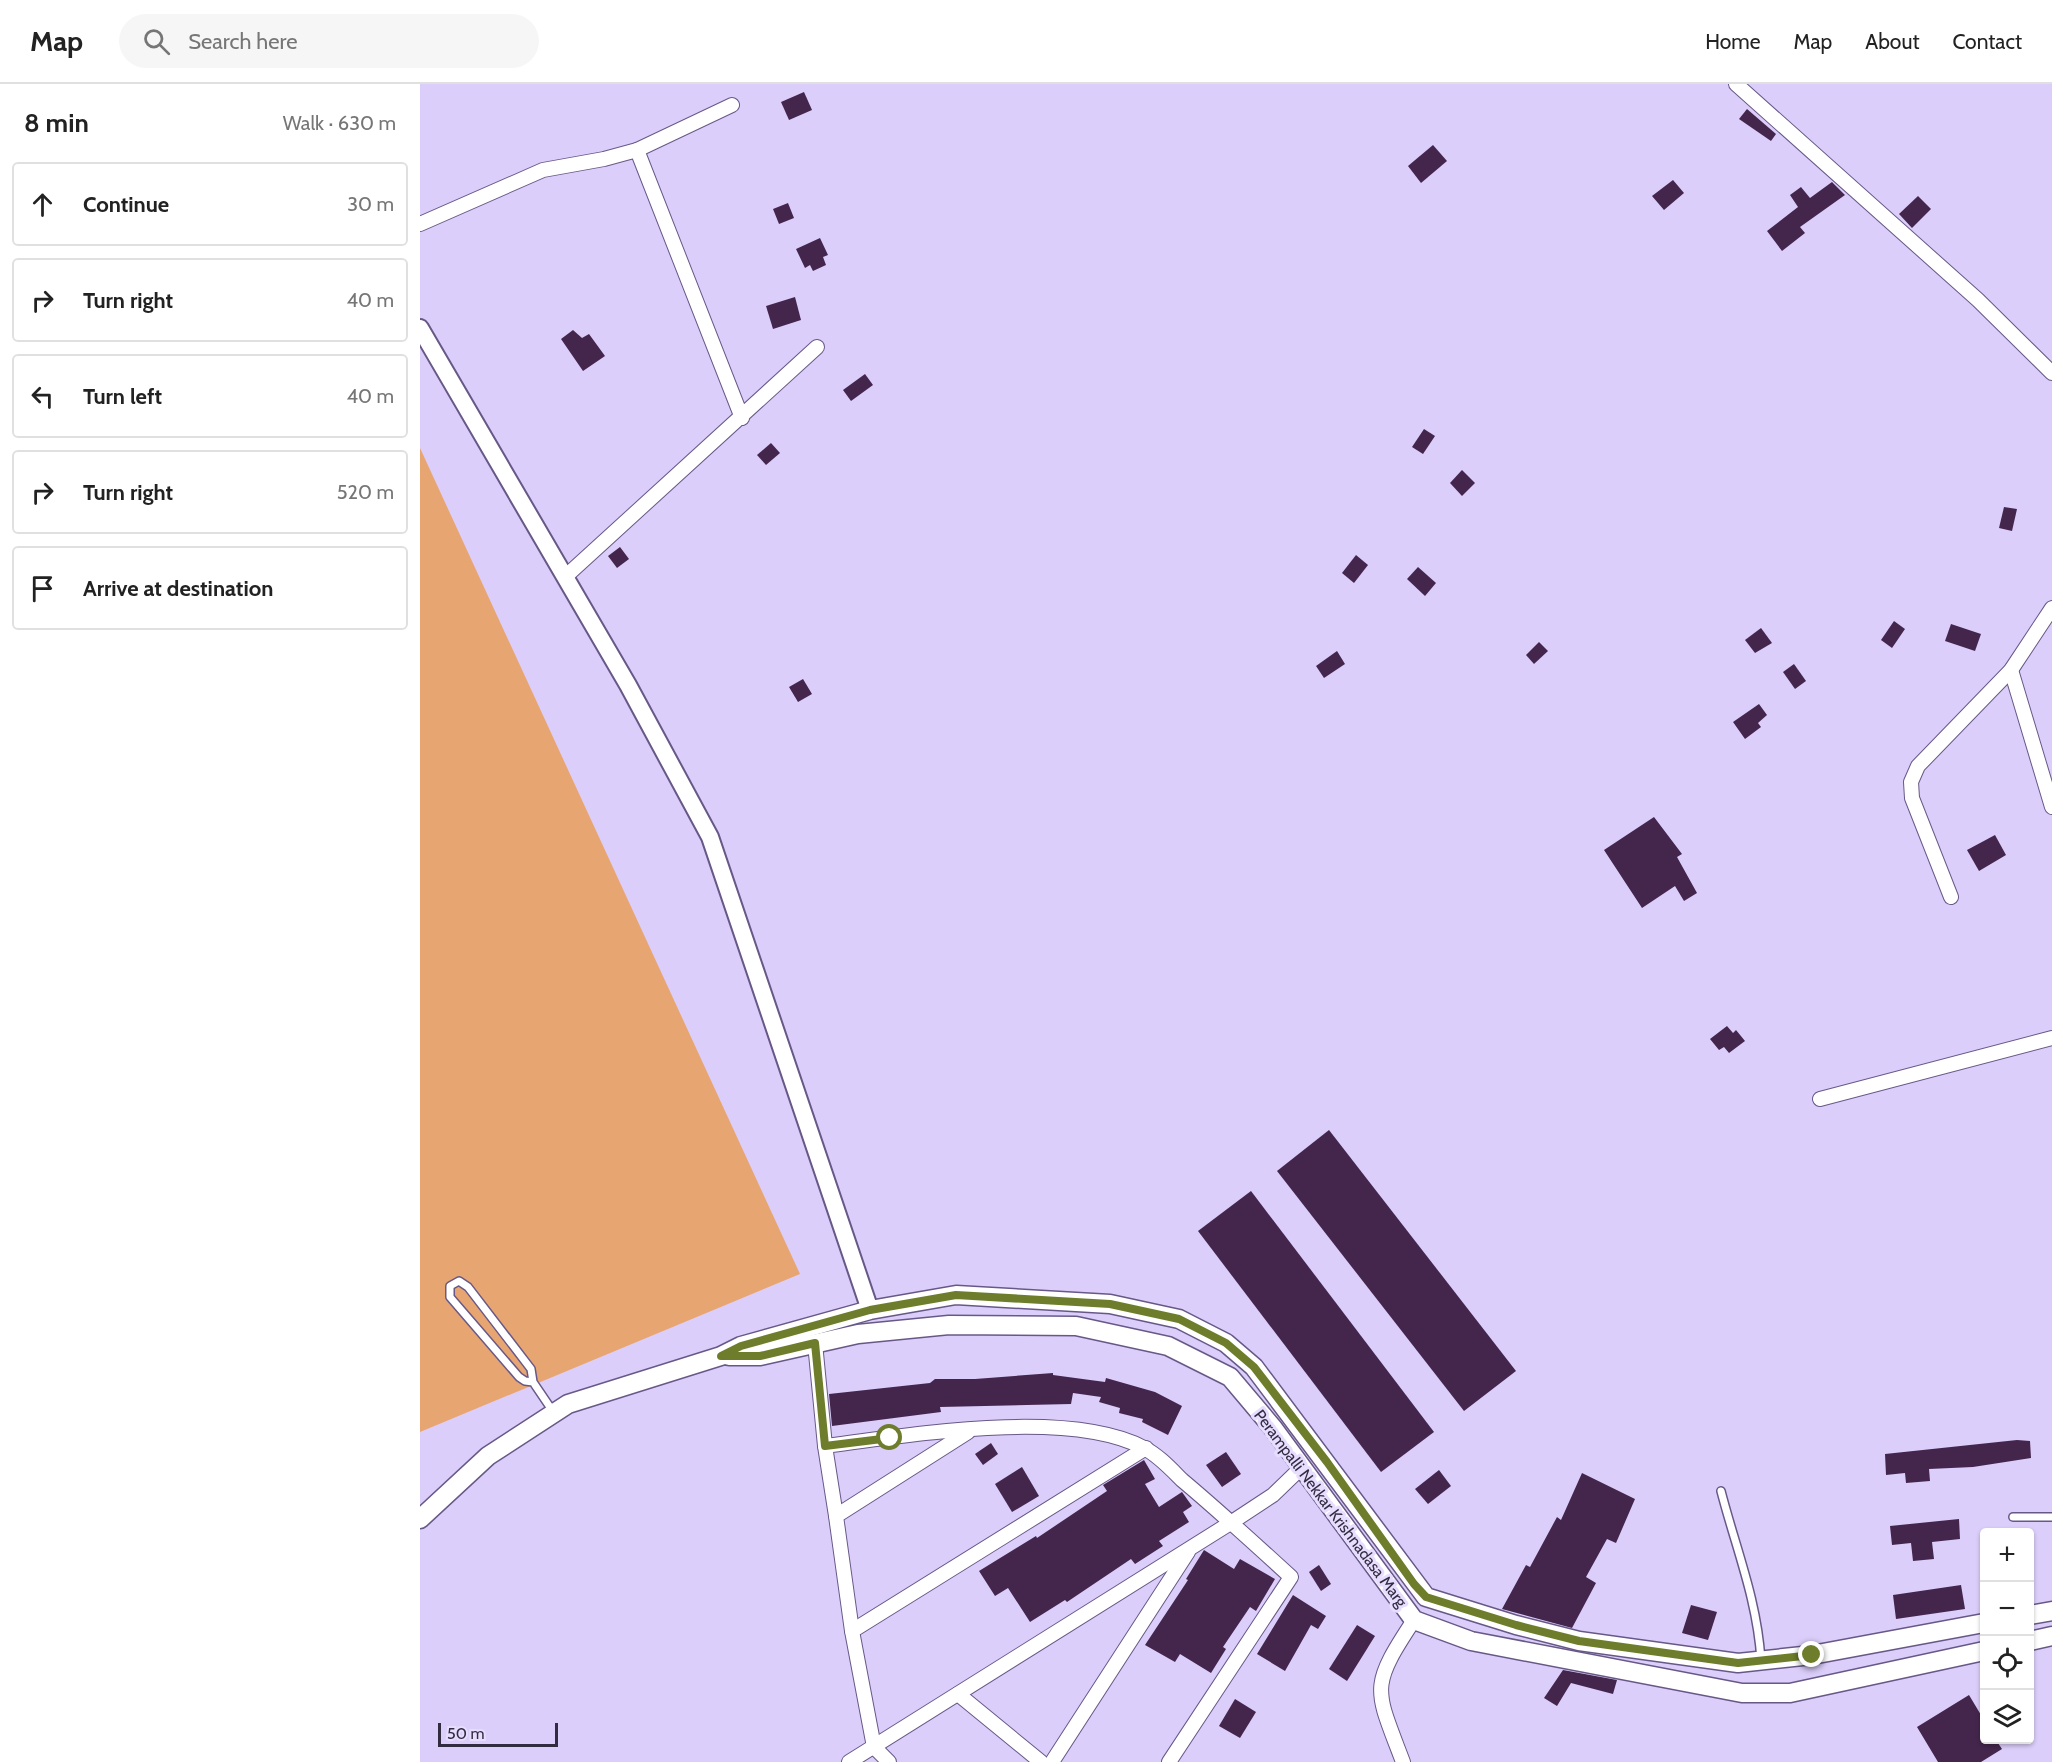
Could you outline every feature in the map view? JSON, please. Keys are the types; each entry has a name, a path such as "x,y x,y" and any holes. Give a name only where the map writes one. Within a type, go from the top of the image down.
{"main road":[{"name":"Perampalli Nekkar Krishnadasa Marg","path":"420,1519 488,1456 568,1404 721,1356 741,1346 870,1310 956,1295 1110,1304 1179,1319 1226,1343 1254,1367 1327,1462 1414,1584 1426,1597 1506,1622 1579,1641 1726,1662 1761,1662 1980,1624"},
{"name":"Perampalli Nekkar Krishnadasa Marg","path":"721,1356 760,1356 858,1334 949,1325 1076,1326 1168,1346 1230,1377 1302,1467 1414,1620 1471,1641 1742,1693 1790,1693 1980,1652"},
{"path":"2034,1615 2052,1611"},
{"path":"2034,1640 2052,1636"}],"street":[{"path":"1736,84 1978,300 2052,373"},
{"path":"420,225 543,170 604,159 637,150 732,105"},
{"path":"637,150 742,418"},
{"path":"420,328 565,577 710,837 870,1310"},
{"path":"565,577 742,418 817,347"},
{"path":"1952,897 1912,798 1911,782 1918,766 2011,670 2052,608"},
{"path":"2011,670 2052,807"},
{"path":"1820,1099 2052,1038"},
{"path":"815,1343 825,1446 852,1631 874,1747 889,1762"},
{"path":"825,1446 970,1431 1051,1426 1109,1434 1146,1448 1232,1522 1291,1577 1169,1762"},
{"path":"836,1516 970,1431"},
{"path":"852,1631 1146,1448"},
{"path":"849,1762 1232,1522 1273,1495 1302,1467"},
{"path":"1052,1762 1191,1548"},
{"path":"1403,1762 1380,1701 1380,1681 1387,1661 1414,1620"},
{"path":"958,1694 1041,1762"}],"lane":[{"path":"533,1382 519,1377 450,1297 450,1286 459,1281 468,1287 531,1369 533,1382 554,1413"},
{"path":"1720,1491 1738,1554 1752,1592 1761,1662"},
{"path":"2013,1517 2052,1517"}],"shaded area":[{"path":"420,448 800,1274 420,1432"}],"building":[{"path":"804,92 812,110 789,120 781,102"},
{"path":"1747,109 1776,134 1771,141 1739,119"},
{"path":"1433,145 1447,161 1421,183 1408,166"},
{"path":"1673,180 1684,193 1664,210 1652,196"},
{"path":"1832,182 1845,195 1800,227 1805,233 1782,251 1767,231 1798,207 1790,195 1801,187 1810,198"},
{"path":"1918,196 1931,209 1912,228 1899,214"},
{"path":"788,203 794,218 779,224 773,209"},
{"path":"820,238 828,255 823,257 826,265 813,271 810,265 805,268 796,249"},
{"path":"795,297 801,320 773,329 766,306"},
{"path":"573,330 582,338 589,334 605,356 583,371 561,339"},
{"path":"865,374 873,385 851,401 843,390"},
{"path":"1424,429 1435,436 1423,454 1412,447"},
{"path":"771,443 780,453 766,465 757,455"},
{"path":"1462,470 1475,483 1462,496 1450,483"},
{"path":"2004,507 2017,509 2012,531 1999,528"},
{"path":"620,547 629,559 617,568 608,556"},
{"path":"1356,555 1368,565 1354,583 1342,573"},
{"path":"1418,567 1436,583 1425,596 1407,579"},
{"path":"1894,621 1905,629 1892,648 1881,640"},
{"path":"1951,624 1981,634 1975,651 1945,641"},
{"path":"1761,628 1772,643 1755,653 1745,640"},
{"path":"1539,642 1548,651 1534,664 1526,655"},
{"path":"1337,651 1345,664 1324,678 1316,666"},
{"path":"1794,664 1806,681 1795,689 1783,672"},
{"path":"803,679 812,694 798,702 789,687"},
{"path":"1759,704 1767,715 1758,723 1761,727 1745,739 1733,722"},
{"path":"1654,817 1682,854 1677,857 1697,893 1684,901 1675,886 1642,908 1604,850"},
{"path":"1995,835 2006,855 1979,871 1967,850"},
{"path":"1727,1026 1733,1033 1736,1030 1745,1041 1729,1053 1724,1047 1719,1050 1710,1039"},
{"path":"1329,1130 1516,1371 1464,1411 1277,1171"},
{"path":"1251,1191 1434,1432 1381,1472 1198,1231"},
{"path":"1053,1373 1053,1375 1105,1382 1106,1378 1155,1392 1182,1406 1168,1435 1142,1422 1143,1419 1119,1413 1120,1408 1099,1402 1101,1397 1073,1393 1071,1404 940,1407 941,1412 832,1426 829,1394 930,1383 935,1379 975,1379"},
{"path":"2017,1440 2030,1441 2031,1458 1973,1467 1929,1469 1930,1481 1906,1483 1905,1473 1886,1475 1885,1454"},
{"path":"991,1443 998,1454 983,1465 975,1454"},
{"path":"1226,1452 1241,1474 1222,1487 1206,1465"},
{"path":"1144,1460 1155,1479 1145,1484 1159,1507 1182,1492 1192,1506 1183,1512 1189,1522 1159,1541 1163,1546 1135,1564 1131,1559 1067,1602 1065,1600 1030,1622 1008,1588 995,1596 979,1571 1036,1536 1037,1538 1107,1491 1103,1485"},
{"path":"1022,1467 1039,1496 1012,1512 995,1484"},
{"path":"1439,1470 1451,1486 1428,1504 1415,1489"},
{"path":"1582,1473 1635,1499 1616,1543 1607,1539 1586,1577 1596,1583 1572,1628 1502,1609 1526,1565 1530,1567 1557,1517 1561,1520"},
{"path":"1959,1519 1960,1539 1932,1542 1934,1559 1913,1561 1911,1543 1892,1545 1890,1526"},
{"path":"1204,1550 1234,1569 1240,1559 1275,1579 1256,1611 1250,1607 1223,1647 1226,1649 1211,1673 1180,1654 1175,1662 1145,1645 1188,1580 1186,1579"},
{"path":"1319,1565 1331,1584 1321,1591 1309,1572"},
{"path":"1961,1585 1965,1609 1896,1619 1893,1595"},
{"path":"1293,1595 1326,1616 1318,1629 1311,1625 1285,1671 1257,1654"},
{"path":"1691,1605 1717,1612 1708,1640 1682,1633"},
{"path":"1357,1625 1375,1636 1347,1681 1329,1669"},
{"path":"1563,1670 1617,1680 1613,1694 1571,1683 1557,1706 1544,1698"},
{"path":"1969,1695 1980,1713 1980,1744 1999,1744 2002,1749 1981,1762 1938,1762 1917,1727"},
{"path":"1235,1699 1256,1712 1240,1738 1219,1726"}],"route":[{"path":"890,1438 825,1446 815,1343 760,1356 721,1356 741,1346 870,1310 956,1295 1110,1304 1179,1319 1226,1343 1254,1367 1327,1462 1414,1584 1426,1597 1469,1612 1579,1641 1691,1658 1738,1663 1812,1655"}]}
